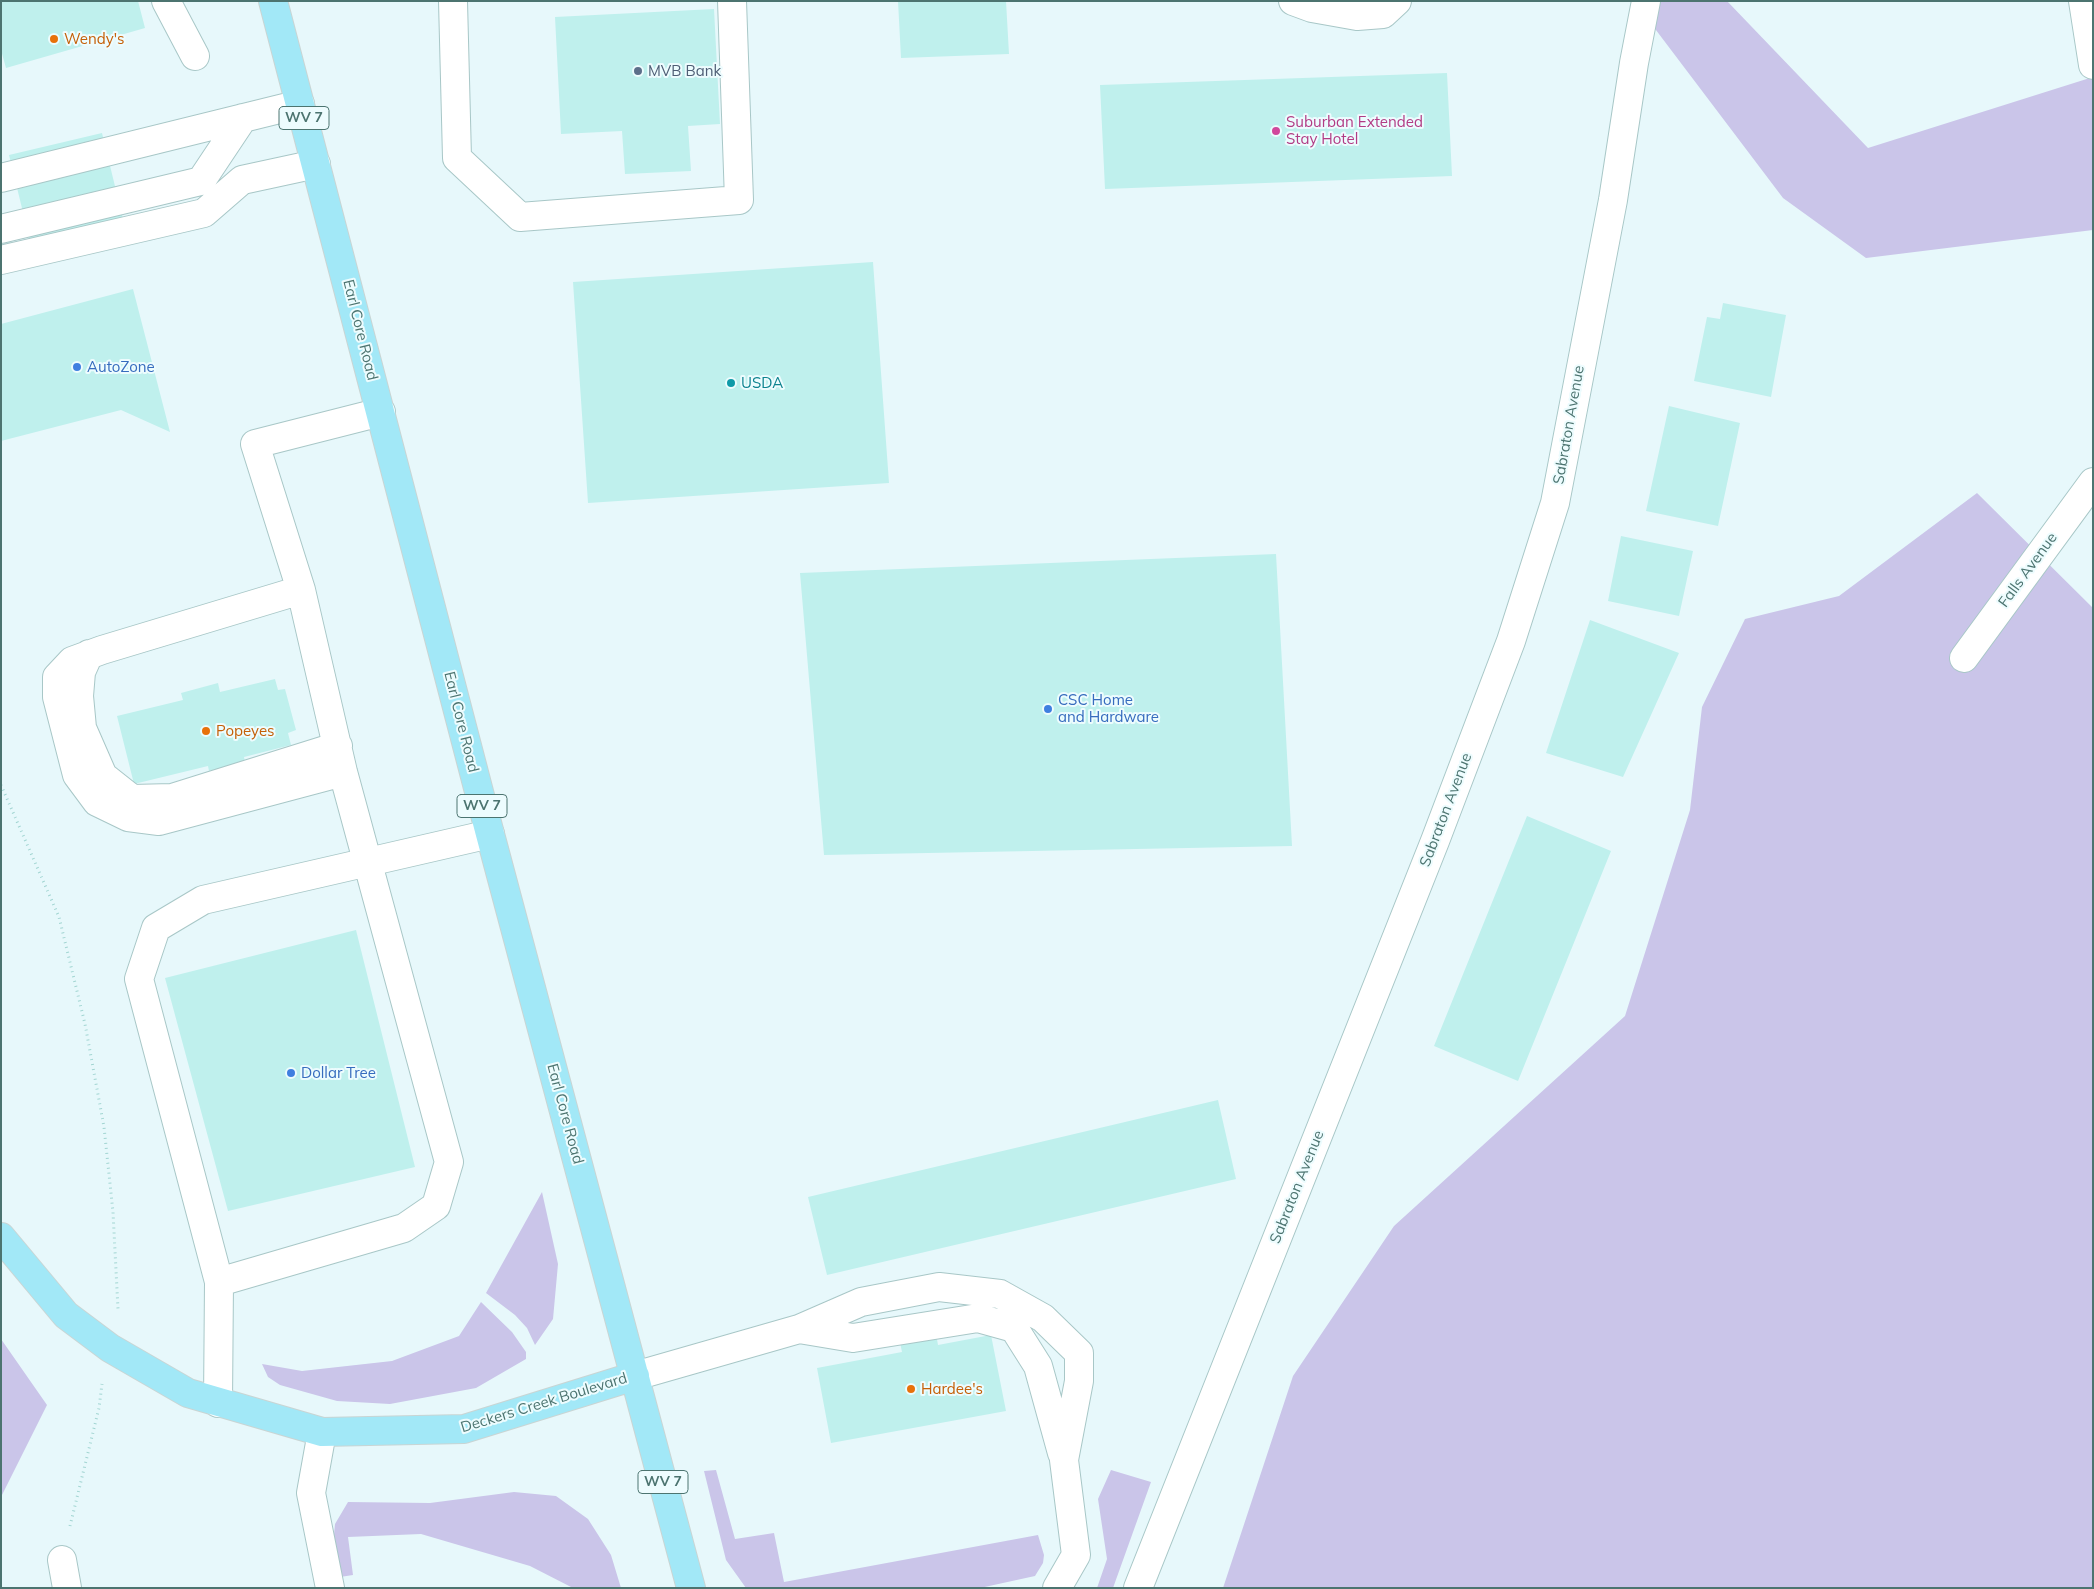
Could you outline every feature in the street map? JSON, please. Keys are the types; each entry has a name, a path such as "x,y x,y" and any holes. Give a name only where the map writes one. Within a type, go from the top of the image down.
{"main road":[{"name":"Earl Core Road","path":"273,1 490,834 691,1588"},
{"name":"Deckers Creek Boulevard","path":"1,1237 66,1315 110,1348 188,1393 322,1432 464,1430 635,1376"}],"street":[{"path":"166,1 195,56"},
{"path":"452,1 457,158 520,217 739,200 732,1"},
{"path":"1293,1 1312,8 1356,16 1383,14 1397,1"},
{"name":"Sabraton Avenue","path":"1138,1588 1431,850 1514,632 1555,503 1613,200 1634,62 1646,1"},
{"path":"2087,14 2093,65"},
{"path":"1,178 300,104"},
{"path":"1,228 201,180 243,118"},
{"path":"1,260 204,213 242,180 316,164"},
{"path":"219,1282 404,1228 436,1206 449,1162 340,759 301,590 255,444 381,412"},
{"name":"Falls Avenue","path":"1964,658 2093,482"},
{"path":"301,590 72,661 57,678 57,697 77,775 97,802 128,817 159,821 340,759"},
{"path":"218,1403 219,1282 139,979 156,928 203,900 490,834"},
{"path":"635,1376 799,1329 861,1302 939,1287 1000,1294 1043,1318 1079,1353 1079,1381 1064,1460"},
{"path":"799,1329 853,1338 978,1318 1014,1328 1038,1366 1064,1460 1076,1555 1057,1588"},
{"path":"322,1432 311,1493 330,1588"},
{"path":"62,1560 67,1588"}],"path":[{"path":"1,785 59,917 85,1024 104,1127 119,1303"},
{"path":"62,1560 99,1408 102,1382"}],"shaded area":[{"path":"1634,1 1727,1 1868,148 2093,77 2093,230 1866,258 1783,198"},
{"path":"1977,493 2093,608 2093,1588 1223,1588 1293,1376 1394,1226 1625,1016 1690,810 1702,707 1745,619 1839,596"},
{"path":"542,1192 558,1264 553,1319 535,1345 527,1328 515,1315 486,1293"},
{"path":"481,1302 512,1332 526,1352 526,1359 476,1388 390,1404 337,1401 280,1385 268,1377 262,1364 302,1371 392,1361 459,1336"},
{"path":"1,1339 47,1405 1,1497"},
{"path":"716,1470 735,1539 774,1533 784,1582 1038,1535 1044,1555 1043,1563 1035,1576 980,1588 746,1588 726,1560 704,1471"},
{"path":"1111,1470 1151,1482 1113,1588 1097,1588 1107,1559 1098,1499"},
{"path":"514,1492 556,1496 588,1519 611,1555 621,1588 573,1588 530,1566 421,1534 348,1537 353,1575 340,1577 332,1556 335,1524 348,1502 430,1503"}],"building":[{"name":"Wendy's","path":"1,1 138,1 145,28 6,68 1,50"},
{"path":"898,1 1006,1 1009,54 901,58"},
{"name":"MVB Bank","path":"714,9 720,124 688,126 691,171 625,174 622,131 561,134 555,17"},
{"name":"Suburban Extended Stay Hotel","path":"1447,73 1452,176 1105,189 1100,85"},
{"path":"102,133 123,219 30,241 9,155"},
{"name":"USDA","path":"873,262 889,483 588,503 573,282"},
{"name":"AutoZone","path":"133,289 170,432 121,410 1,441 1,324"},
{"path":"1723,303 1786,315 1771,397 1694,381 1707,317 1720,319"},
{"path":"1669,406 1740,423 1718,526 1646,511"},
{"path":"1621,536 1693,551 1679,616 1608,601"},
{"name":"CSC Home and Hardware","path":"1276,554 1292,846 824,855 800,573"},
{"path":"1590,620 1679,653 1623,777 1546,753"},
{"name":"Popeyes","path":"275,679 278,690 285,689 296,730 288,733 291,745 244,757 245,762 209,771 208,766 134,784 117,716 183,700 181,693 218,683 220,692"},
{"path":"1527,816 1611,851 1518,1081 1434,1046"},
{"name":"Dollar Tree","path":"356,930 415,1167 228,1211 165,978"},
{"path":"1218,1100 1236,1179 827,1275 808,1197"},
{"name":"Hardee's","path":"932,1311 938,1345 991,1335 1006,1411 831,1443 817,1368 902,1352 895,1318"}],"place":[{"name":"Wendy's","path":"54,39"},
{"name":"MVB Bank","path":"638,71"},
{"name":"Suburban Extended Stay Hotel","path":"1276,131"},
{"name":"AutoZone","path":"77,367"},
{"name":"USDA","path":"731,383"},
{"name":"CSC Home and Hardware","path":"1048,709"},
{"name":"Popeyes","path":"206,731"},
{"name":"Dollar Tree","path":"291,1073"},
{"name":"Hardee's","path":"911,1389"}]}
